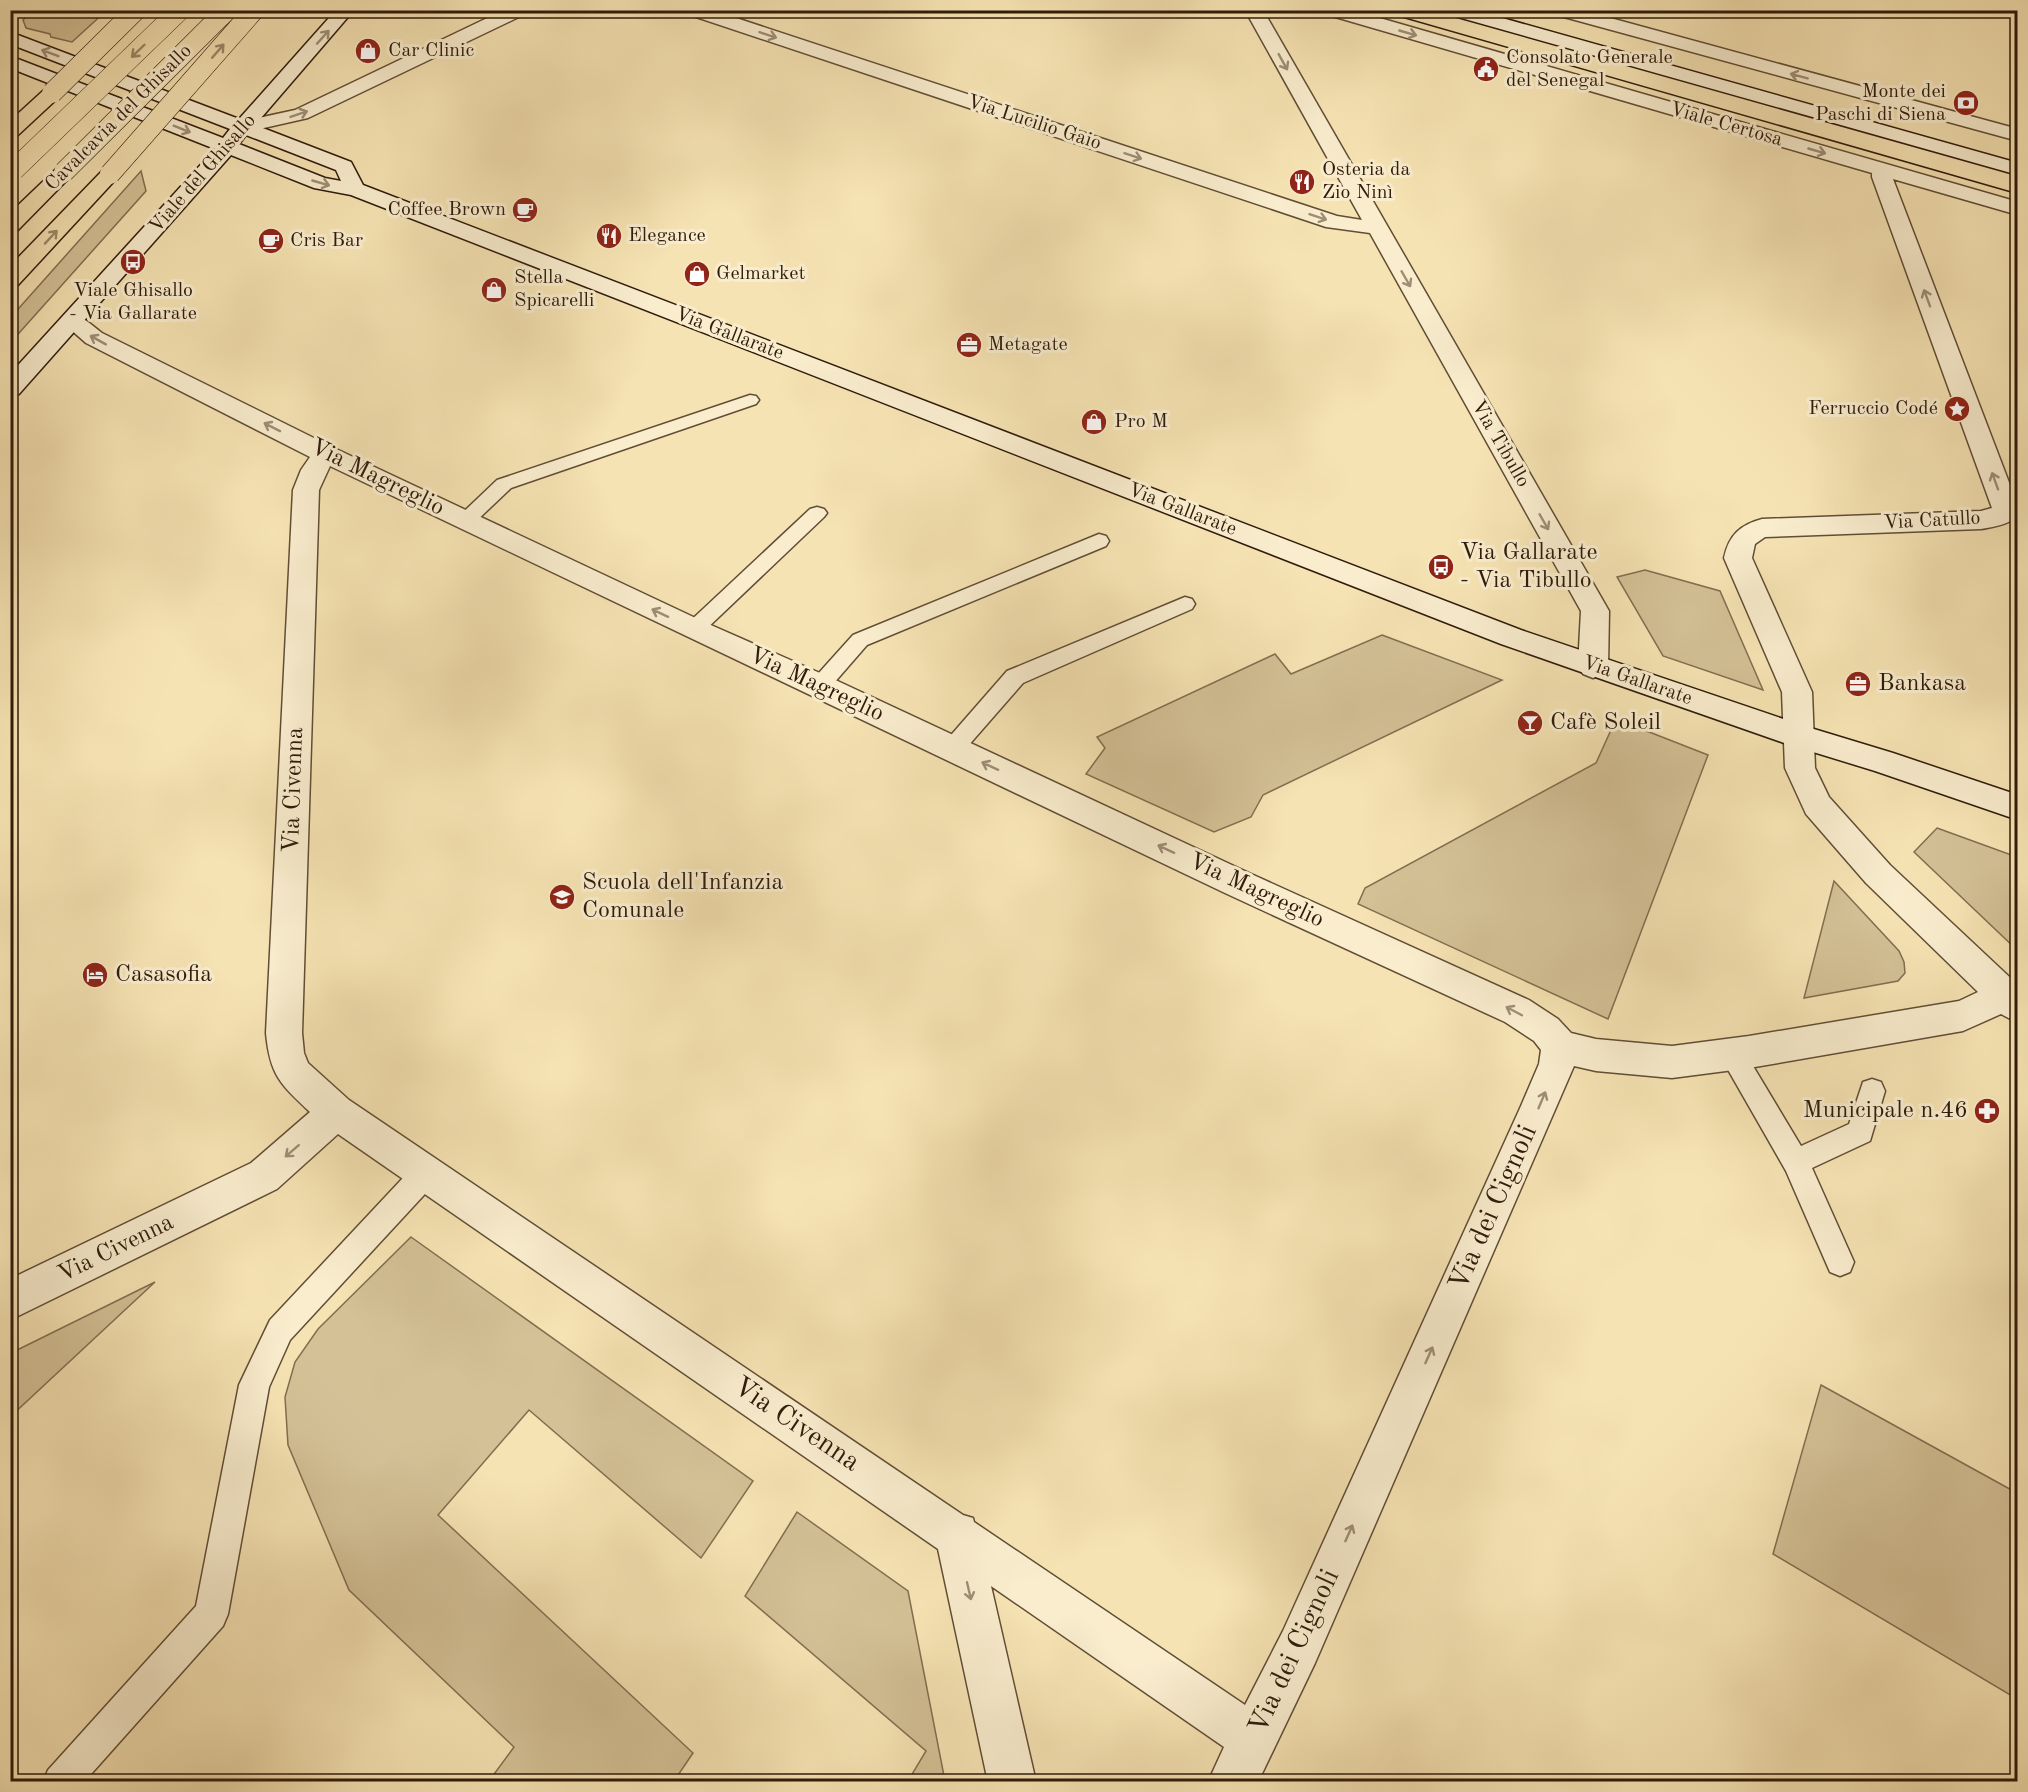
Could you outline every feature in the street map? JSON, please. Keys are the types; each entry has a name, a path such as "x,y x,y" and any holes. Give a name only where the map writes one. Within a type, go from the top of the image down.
{"highway":[{"path":"10,132 136,10"},
{"name":"Cavalcavia del Ghisallo","path":"12,171 180,10"},
{"name":"Cavalcavia del Ghisallo","path":"10,225 227,10"},
{"path":"10,280 110,174 254,10"},
{"path":"10,124 52,93"}],"street":[{"name":"Viale del Ghisallo","path":"10,389 227,147 346,10"},
{"path":"242,127 288,118 310,110 519,10"},
{"name":"Via Lucilio Gaio","path":"693,10 1334,222 1377,228"},
{"name":"Via Tibullo","path":"1254,10 1595,611 1593,667"},
{"name":"Viale Certosa","path":"1331,10 2018,209"},
{"name":"Viale Certosa","path":"1453,10 2018,169"},
{"path":"1559,10 2018,135"},
{"path":"10,37 344,166 355,189"},
{"name":"Via Gallarate","path":"10,62 321,184 355,189 1424,604 1593,667 2018,808"},
{"name":"Via Catullo","path":"1798,736 1797,692 1738,558 1740,545 1746,534 1762,528 1981,520 1998,517 2006,510 1882,177 1882,170"},
{"name":"Via Magreglio","path":"72,321 94,338 325,454 694,629 819,685 1517,1011 1546,1030 1560,1047"},
{"name":"Via Civenna","path":"325,454 314,470 306,490 284,1033 286,1053 294,1074 336,1112 1254,1739"},
{"path":"1560,1047 1596,1055 1672,1062 1963,1016 2011,1002 1878,874 1817,806 1800,768 1798,736"},
{"name":"Via dei Cignoli","path":"1232,1782 1299,1647 1538,1108 1557,1064 1560,1047"},
{"name":"Via Civenna","path":"10,1300 264,1176 336,1112"},
{"path":"957,1534 1012,1782"}],"lane":[{"path":"465,520 504,484 750,400"},
{"path":"694,629 817,513"},
{"path":"819,685 860,640 1099,541"},
{"path":"953,748 1015,677 1185,604"},
{"path":"1732,1054 1796,1162 1840,1262"},
{"path":"1796,1162 1860,1132 1872,1091"},
{"path":"60,1782 211,1614 254,1385 280,1330 426,1173"}],"shaded area":[{"path":"32,10 106,11 72,42 26,28 23,20"},
{"path":"141,171 146,191 11,342 11,317"},
{"path":"1645,570 1720,591 1763,690 1663,656 1617,577"},
{"path":"1382,635 1502,680 1263,795 1251,817 1214,832 1086,774 1105,748 1097,737 1275,654 1291,674"},
{"path":"1616,719 1708,755 1608,1019 1358,904 1365,888 1596,763"},
{"path":"1937,828 2017,857 2017,950 1914,852"},
{"path":"1834,881 1899,951 1904,962 1905,973 1898,981 1804,998"},
{"path":"411,1237 753,1481 701,1558 529,1410 438,1515 693,1753 674,1781 489,1781 514,1747 349,1590 288,1445 285,1397 295,1362 318,1329"},
{"path":"155,1282 11,1416 11,1353"},
{"path":"1821,1385 2017,1493 2017,1699 1773,1554"},
{"path":"797,1512 908,1591 945,1781 908,1781 926,1751 745,1596"}],"tram line":[{"path":"1377,10 2018,194"}],"place":[{"name":"Car Clinic","path":"368,51"},
{"name":"Consolato Generale del Senegal","path":"1486,69"},
{"name":"Monte dei Paschi di Siena","path":"1966,103"},
{"name":"Osteria da Zio Ninì","path":"1302,182"},
{"name":"Coffee Brown","path":"525,210"},
{"name":"Elegance","path":"609,236"},
{"name":"Cris Bar","path":"271,241"},
{"name":"Viale Ghisallo - Via Gallarate","path":"133,262"},
{"name":"Gelmarket","path":"697,274"},
{"name":"Stella Spicarelli","path":"494,290"},
{"name":"Metagate","path":"969,345"},
{"name":"Ferruccio Codé","path":"1957,409"},
{"name":"Pro M","path":"1094,422"},
{"name":"Via Gallarate - Via Tibullo","path":"1441,567"},
{"name":"Bankasa","path":"1858,684"},
{"name":"Cafè Soleil","path":"1530,723"},
{"name":"Scuola dell'Infanzia Comunale","path":"562,897"},
{"name":"Casasofia","path":"95,975"},
{"name":"Municipale n.46","path":"1987,1111"}]}
